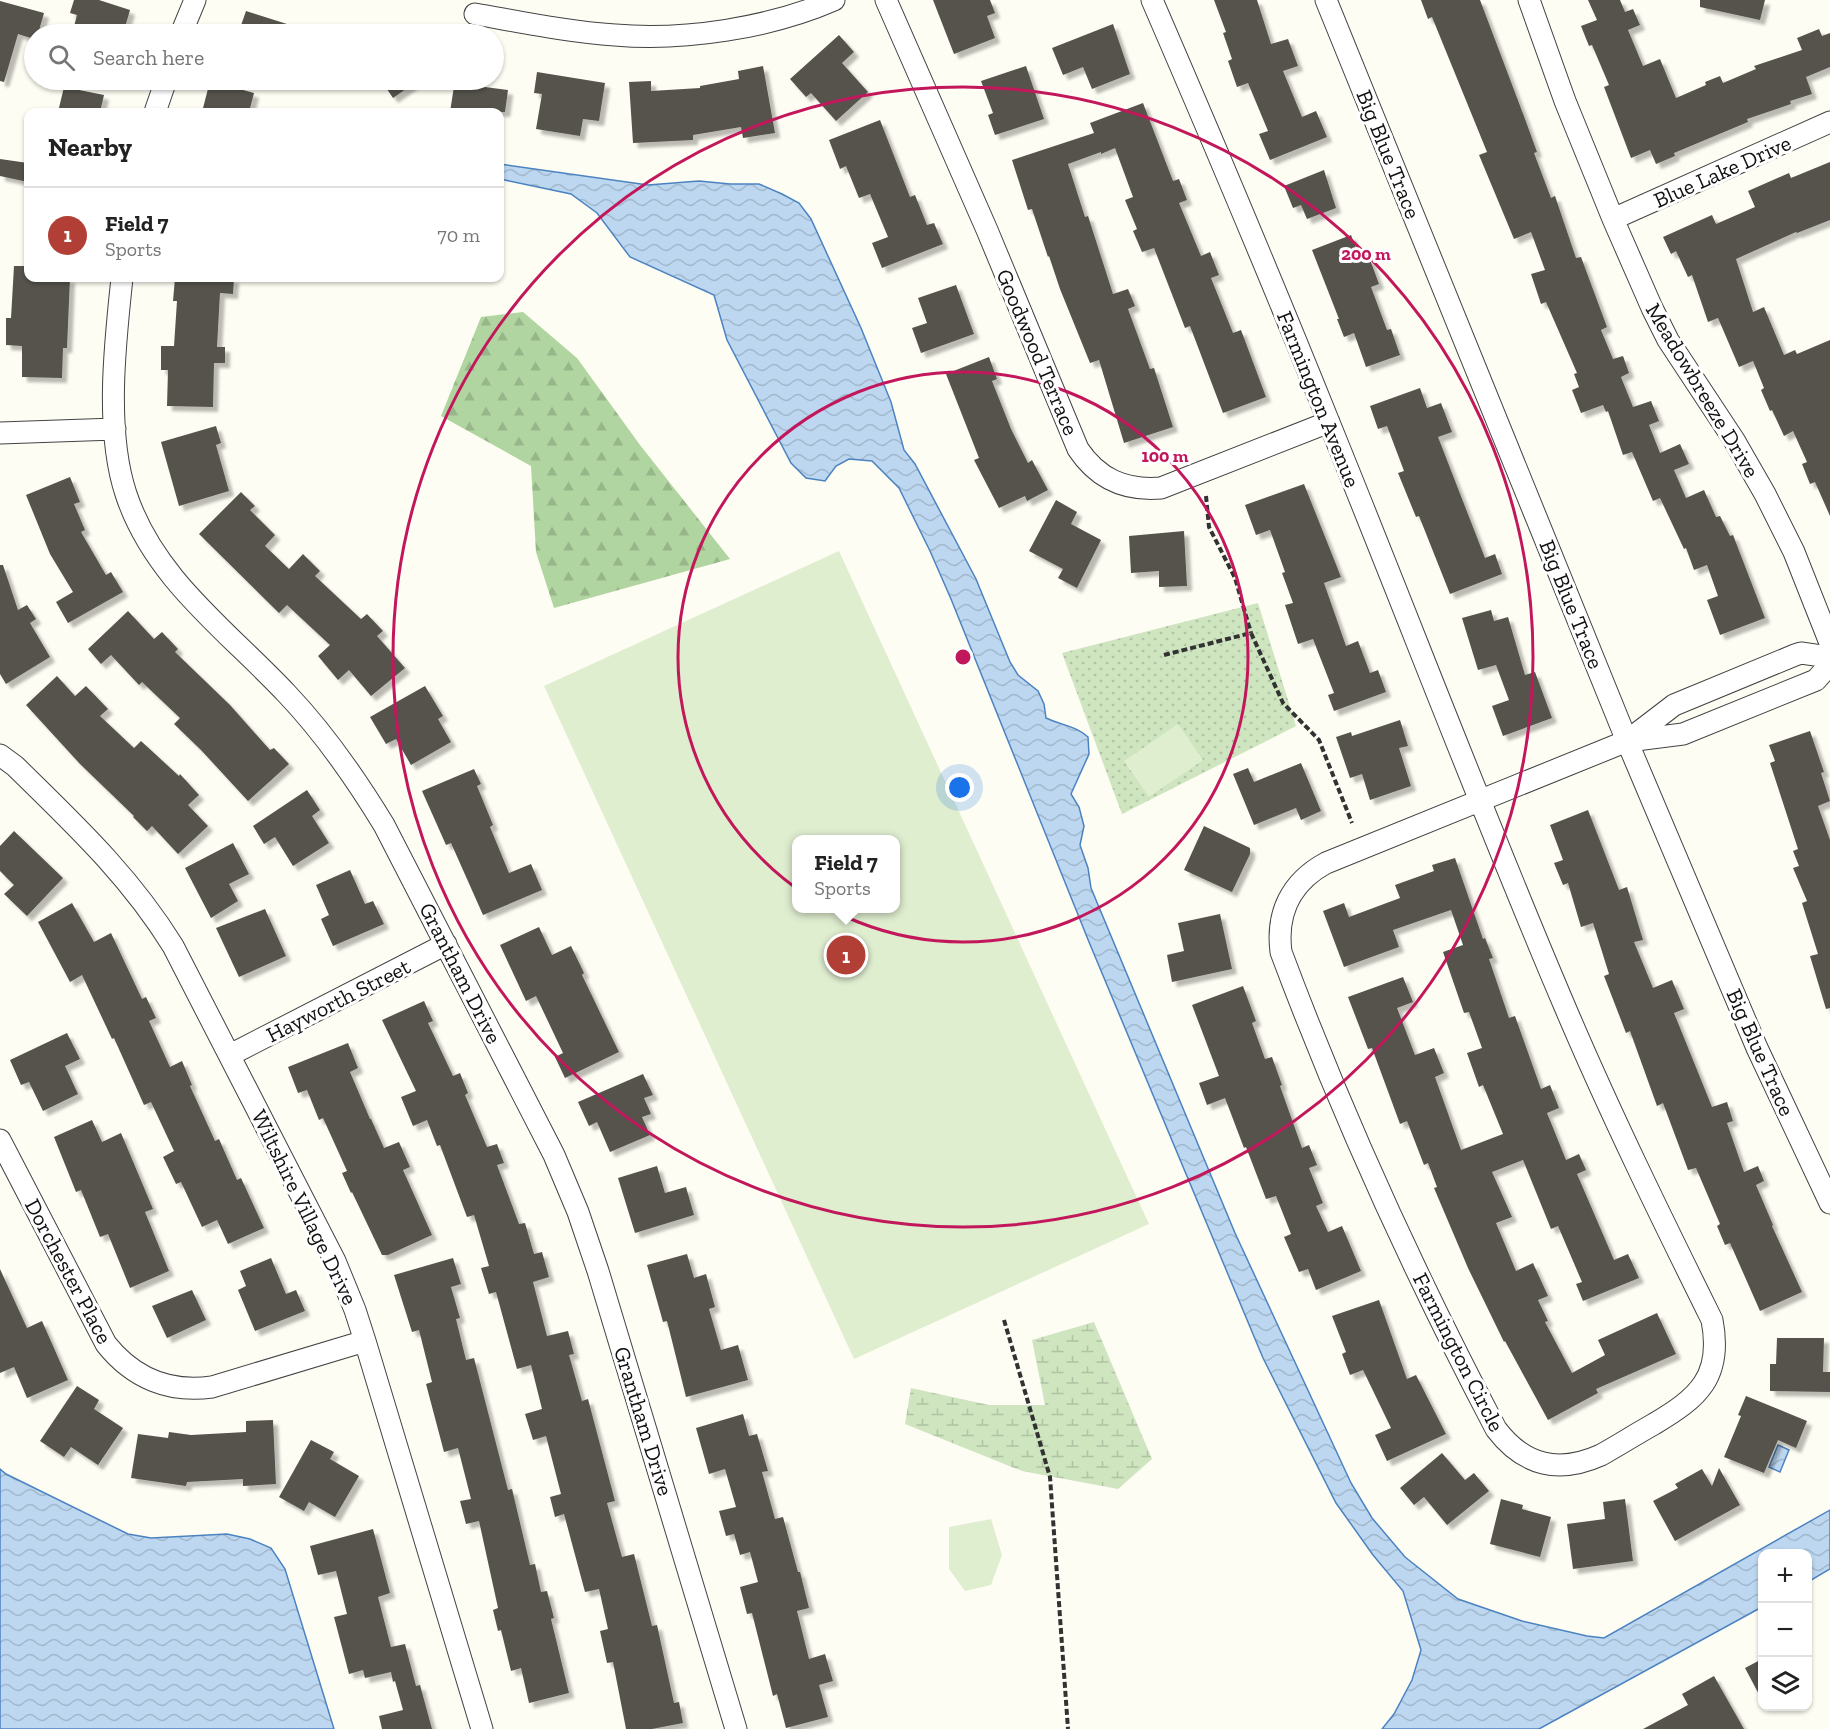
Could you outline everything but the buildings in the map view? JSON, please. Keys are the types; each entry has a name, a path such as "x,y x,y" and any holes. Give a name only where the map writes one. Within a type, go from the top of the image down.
{"street":[{"path":"185,24 195,0"},
{"path":"475,14 564,30 617,36 671,36 724,30 777,19 834,0"},
{"name":"Goodwood Terrace","path":"886,0 987,230 1078,449 1096,471 1120,484 1147,489 1161,488 1329,422"},
{"name":"Farmington Avenue","path":"1152,0 1329,422 1481,801"},
{"name":"Big Blue Trace","path":"1326,0 1627,741 1757,1048 1830,1203"},
{"name":"Meadowbreeze Drive","path":"1529,0 1565,101 1652,308 1668,340 1734,440 1765,494 1794,552 1830,643"},
{"path":"156,108 163,90"},
{"name":"Blue Lake Drive","path":"1613,219 1830,122"},
{"name":"Grantham Drive","path":"122,282 117,325 115,429 118,462 126,494 138,524 154,553 185,591 286,693 356,778 384,825 554,1155 578,1212 602,1282 736,1729"},
{"path":"0,433 115,429"},
{"path":"1627,741 1674,705 1801,653 1830,657"},
{"path":"1627,741 1683,734 1816,680 1830,664"},
{"path":"1769,666 1781,694"},
{"name":"Farmington Circle","path":"1481,801 1565,1008 1636,1164 1712,1320 1714,1334 1715,1348 1708,1375 1693,1398 1682,1407 1601,1455 1574,1464 1553,1465 1526,1457 1504,1440 1496,1429 1409,1254 1298,999 1281,952 1280,924 1288,897 1303,879 1326,863 1627,741"},
{"name":"Wiltshire Village Drive","path":"0,755 15,766 104,855 156,918 230,1055 335,1261 365,1341 482,1729"},
{"name":"Hayworth Street","path":"230,1055 446,944"},
{"name":"Dorchester Place","path":"0,1140 106,1344 124,1364 146,1378 178,1388 212,1387 365,1341"}],"path":[{"path":"1206,496 1209,527 1235,578 1251,633 1282,703 1319,740 1352,823"},
{"path":"1164,655 1251,633"},
{"path":"1004,1320 1050,1477 1068,1729"}],"green space":[{"path":"523,312 577,358 640,445 730,559 554,608 536,552 531,466 441,416 481,317"},
{"path":"839,551 1149,1224 854,1359 544,686"},
{"path":"1258,603 1296,726 1122,814 1062,653"},
{"path":"1178,724 1203,760 1149,797 1124,761"},
{"path":"1094,1322 1152,1459 1118,1489 1022,1471 905,1424 911,1388 989,1405 1045,1405 1032,1340"},
{"path":"991,1519 1002,1555 991,1585 965,1591 949,1569 949,1527"}],"water":[{"path":"504,165 648,185 699,181 759,184 799,203 811,219 861,328 891,402 904,450 915,464 976,579 1010,662 1018,675 1038,691 1044,704 1046,718 1073,728 1088,737 1089,754 1071,794 1079,807 1084,826 1080,845 1088,868 1091,888 1235,1233 1351,1483 1372,1518 1405,1557 1458,1599 1522,1621 1604,1638 1758,1551 1758,1609 1539,1729 1382,1729 1394,1714 1412,1680 1421,1650 1403,1591 1373,1555 1336,1503 1263,1358 1089,942 951,599 899,488 872,461 849,459 836,466 825,481 806,478 791,463 727,340 714,295 630,257 597,213 571,194 504,180"},
{"path":"1778,1445 1789,1450 1780,1472 1769,1467"},
{"path":"0,1469 128,1534 151,1538 227,1534 250,1539 271,1548 285,1569 334,1729 0,1729"},
{"path":"1830,1510 1830,1569 1812,1580 1812,1549 1761,1549"}],"place":[{"name":"Field 7","path":"846,955"}]}
